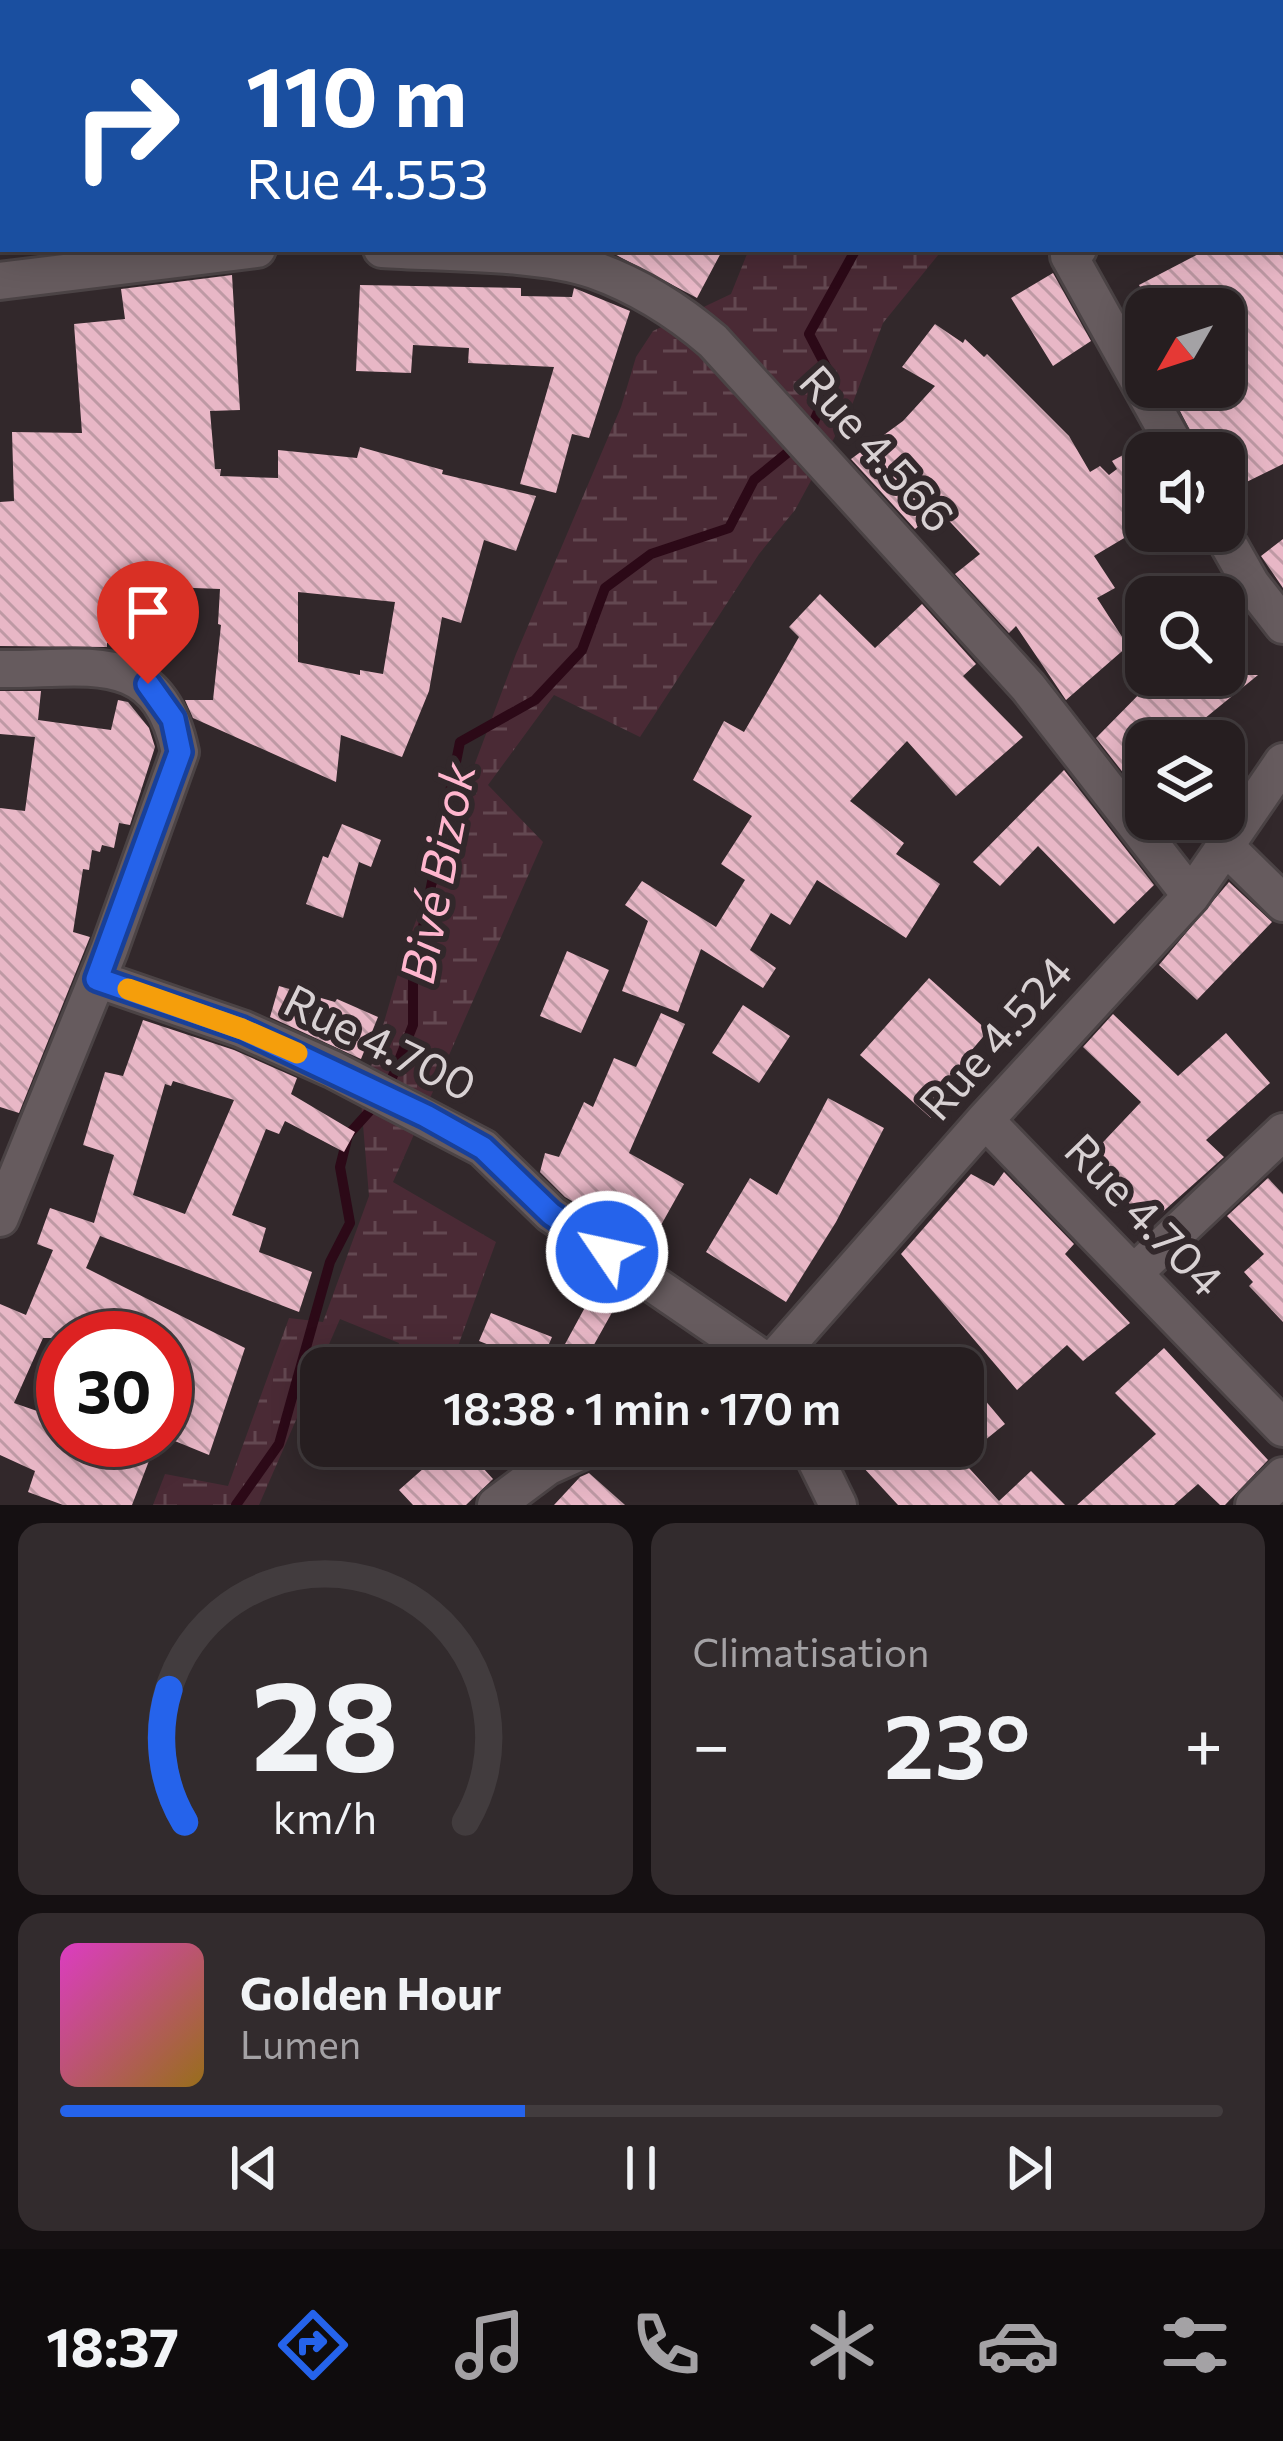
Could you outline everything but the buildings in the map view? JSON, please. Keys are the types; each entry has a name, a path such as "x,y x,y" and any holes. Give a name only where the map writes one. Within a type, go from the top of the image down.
{"street":[{"path":"0,281 233,252"},
{"name":"Rue 4.566","path":"426,252 556,261 594,270 678,310 729,359 1028,687 1191,896"},
{"path":"1074,252 1069,256 1166,432"},
{"path":"1233,552 1283,625"},
{"path":"0,669 116,670 148,684 173,719 180,752 97,979 0,1218"},
{"name":"Rue 4.524","path":"786,1347 1191,896 1283,762"},
{"path":"1225,846 1283,903"},
{"name":"Rue 4.700","path":"97,979 242,1029 332,1069 483,1148 551,1214 740,1347"},
{"name":"Rue 4.704","path":"985,1120 1283,1428"},
{"path":"1134,1273 1283,1132"},
{"path":"496,1505 547,1467"},
{"path":"819,1467 838,1505"},
{"path":"1254,1505 1283,1476"}],"green space":[{"path":"748,252 941,252 883,323 852,405 795,510 759,554 640,737 554,695 488,785 543,842 393,1182 496,1242 458,1347 398,1347 399,1343 340,1319 328,1347 300,1347 300,1411 259,1505 153,1505 165,1474 228,1486 289,1318 323,1322 369,1196 361,1101 405,950 516,654 621,407 636,357 653,331 731,294"}],"waterway":[{"name":"Bivé Bizok","path":"388,1088 413,1025 413,977 460,742 535,700 582,650 605,588 651,554 729,528 754,480 808,436 832,378 809,334 854,252"},
{"name":"Bivé Bizok","path":"236,1505 279,1444 330,1262 350,1223 340,1167 348,1135 377,1103"}],"slow traffic":[{"path":"128,989 297,1053"}],"route":[{"path":"148,684 173,719 180,752 97,979 242,1029 426,1116 483,1148 551,1214 607,1252"}]}
